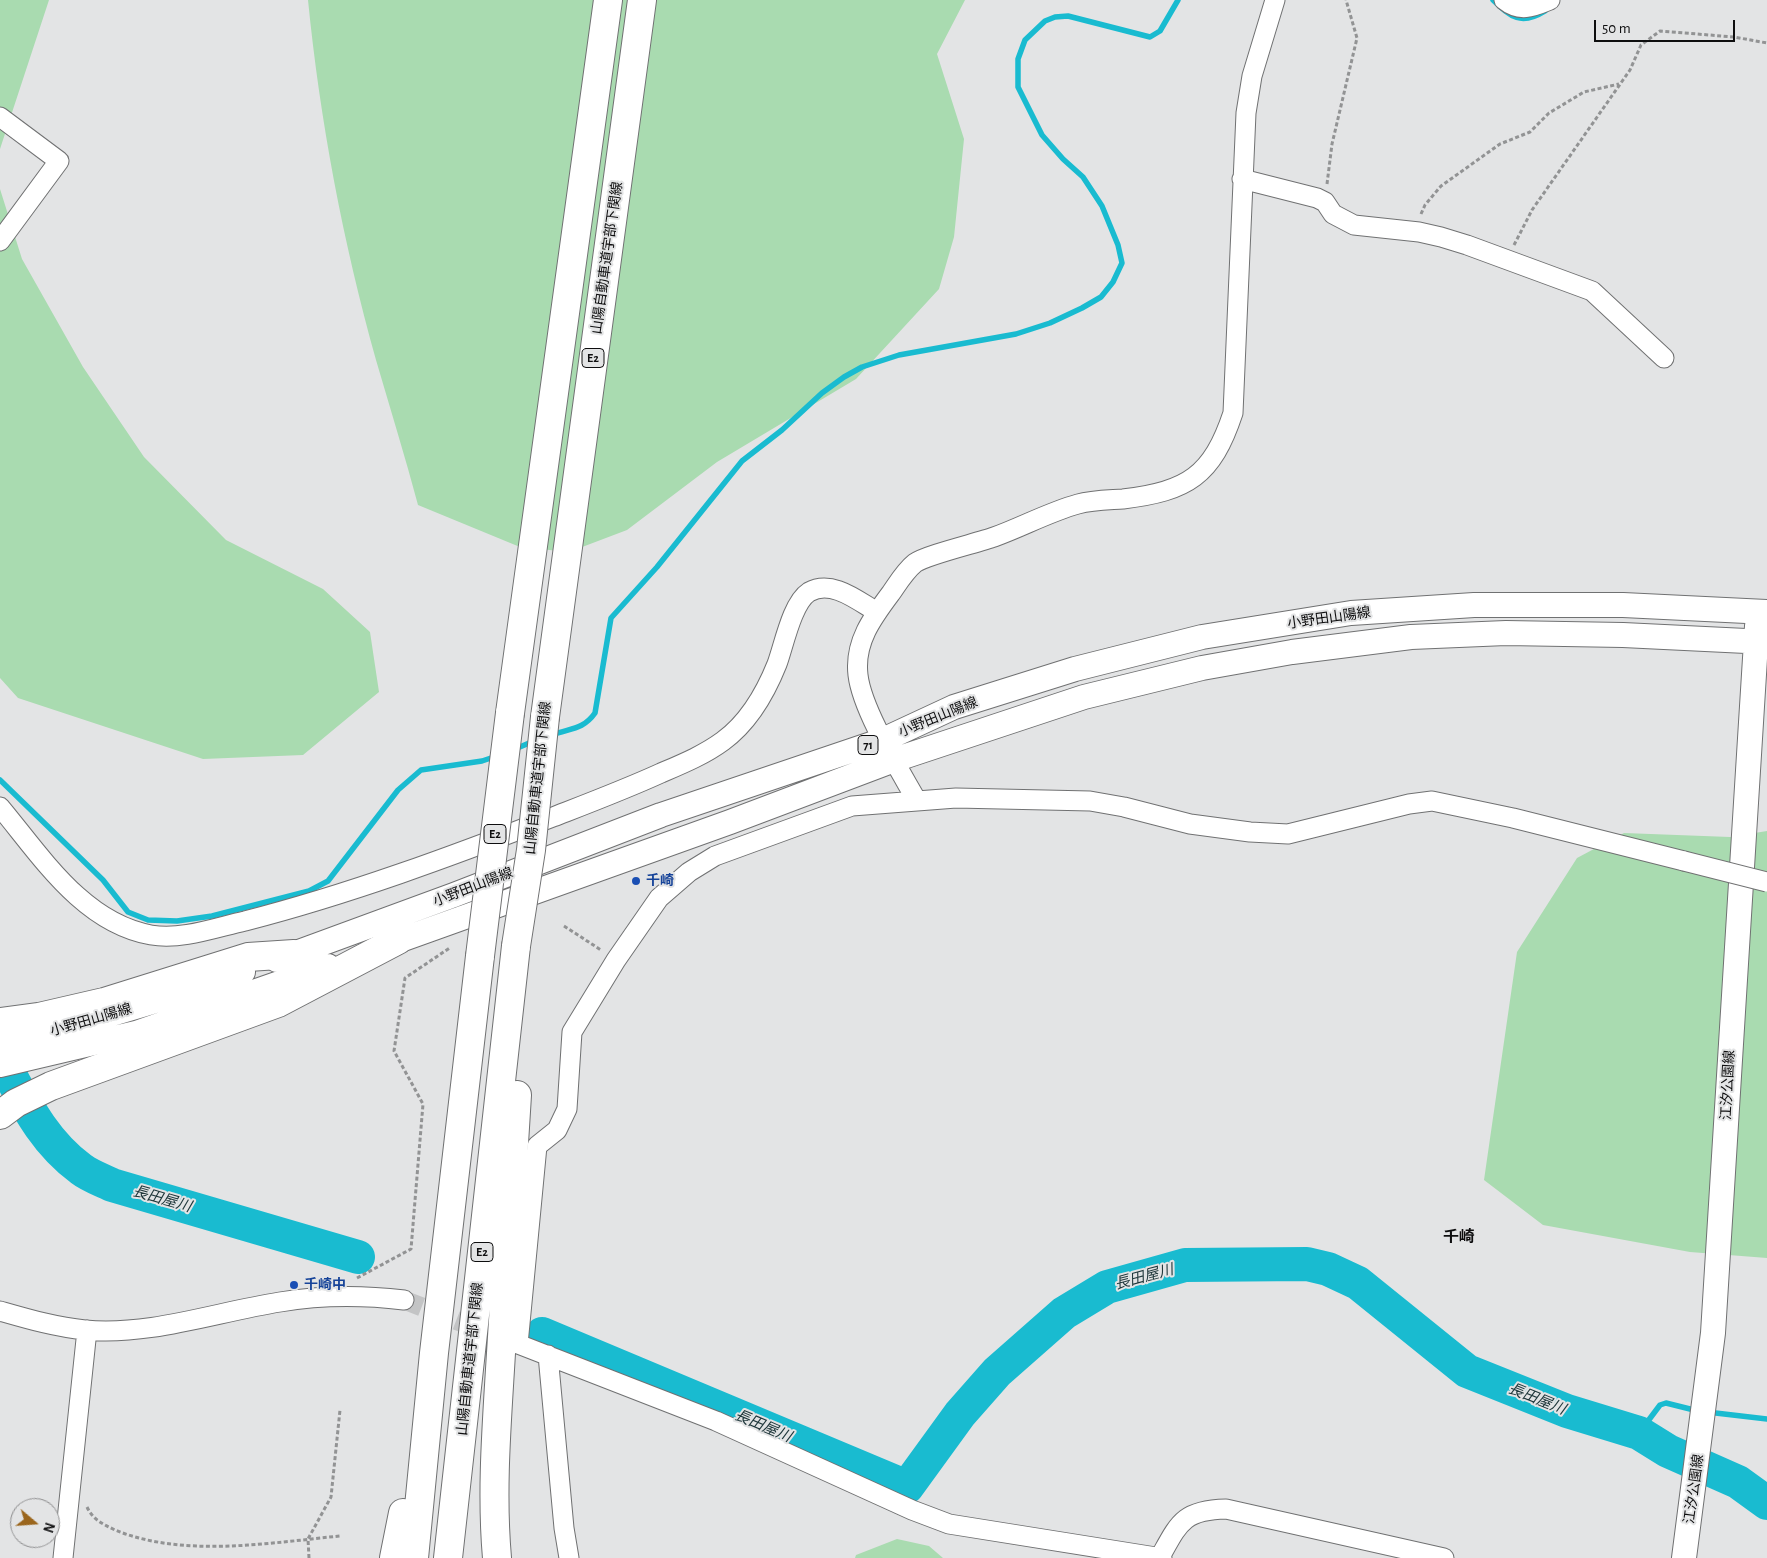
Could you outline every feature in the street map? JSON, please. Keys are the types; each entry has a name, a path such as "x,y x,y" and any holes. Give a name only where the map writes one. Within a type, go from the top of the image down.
{"highway":[{"name":"E2","path":"414,1558 434,1353 510,713 608,0"},
{"name":"山陽自動車道宇部下関線","path":"448,1558 522,946 545,716 642,0"},
{"path":"0,1115 16,1103 51,1086 278,1003 398,940"},
{"path":"496,1554 496,1451 522,946"},
{"path":"0,1022 39,1017 104,1002 248,957 294,954"},
{"path":"394,1558 434,1353"}],"main road":[{"name":"小野田山陽線","path":"0,1065 136,1034 221,1006 398,940 730,822 889,750 954,707 1075,669 1202,637 1351,613 1474,605 1623,605 1763,612"},
{"name":"江汐公園線","path":"1685,1549 1713,1333 1763,612"},
{"name":"小野田山陽線","path":"0,1042 59,1030 178,995 454,895 661,815 1084,697 1202,668 1292,652 1411,637 1506,633 1623,635 1761,641"}],"street":[{"path":"917,801 889,750 863,695 858,675 860,644 866,628 902,577 916,562 993,537 1079,504 1148,496 1180,487 1200,473 1212,460 1223,442 1233,413 1246,113 1252,76 1275,0"},
{"path":"1504,0 1510,5 1522,9 1531,8 1550,0"},
{"path":"0,117 59,161 0,241"},
{"path":"1242,179 1325,202 1333,214 1354,225 1419,232 1467,244 1592,291 1664,358"},
{"path":"0,807 52,869 83,902 100,915 128,928 151,935 192,934 291,909 453,856 623,791 695,758 735,731 753,710 777,664 798,604 808,593 820,588 833,588 877,612"},
{"path":"1444,1558 1226,1509 1210,1509 1187,1517 1176,1528 1161,1558 949,1524 912,1510 716,1422 518,1344 537,1146 557,1130 567,1109 572,1032 616,960 659,898 689,872 716,856 852,806 956,798 1090,801 1124,807 1190,824 1250,832 1288,834 1409,804 1432,801 1513,818 1767,882"},
{"path":"0,1311 44,1324 86,1330 150,1328 280,1302 342,1295 404,1300"},
{"path":"63,1558 86,1330"},
{"path":"548,1355 564,1528 570,1558"}],"path":[{"path":"1325,202 1332,144 1357,38 1346,0"},
{"path":"1509,260 1532,210 1630,70 1641,45 1660,31 1734,37 1767,44"},
{"path":"1419,232 1418,219 1425,205 1441,186 1500,144 1530,132 1549,113 1584,92 1620,84"},
{"path":"564,926 616,960"},
{"path":"355,1279 411,1249 423,1104 394,1052 405,978 451,947"},
{"path":"309,1558 308,1539 332,1497 340,1410"},
{"path":"72,1478 92,1518 135,1541 175,1548 223,1549 340,1536"}],"green space":[{"path":"0,0 49,0 0,149"},
{"path":"308,0 965,0 937,54 964,139 954,237 939,289 856,379 717,462 627,530 569,552 520,547 418,505 364,316 343,226 319,91"},
{"path":"0,189 22,259 83,367 144,457 226,540 323,589 370,632 379,692 303,755 203,759 18,698 0,678"},
{"path":"1767,831 1767,1258 1690,1252 1543,1225 1484,1180 1517,952 1577,858 1624,833 1730,837"},
{"path":"897,1539 929,1546 943,1558 855,1558 856,1555"}],"waterway":[{"path":"552,735 581,726 595,713 611,618 657,567 742,461 782,430 822,393 862,367 899,355 1016,334 1050,323 1101,297 1113,282 1122,263 1118,245 1102,206 1083,177 1063,159 1042,135 1018,87 1018,59 1025,40 1045,21 1055,17 1068,16 1150,37 1160,31 1178,0"},
{"path":"1493,0 1505,11 1517,18 1529,18 1545,11"},
{"path":"515,749 534,741"},
{"path":"0,780 103,880 128,912 148,920 177,921 212,916 309,891 328,881 398,790 421,770 482,761 497,756"},
{"name":"長田屋川","path":"10,1075 24,1102 49,1138 69,1160 92,1176 112,1185 358,1257"},
{"name":"長田屋川","path":"542,1334 907,1487 960,1414 997,1372 1064,1313 1107,1287 1185,1265 1307,1264 1328,1269 1358,1283 1467,1371 1567,1411 1639,1433 1668,1451 1738,1482 1767,1503"},
{"path":"1639,1433 1660,1405 1666,1403 1698,1411"},
{"path":"1707,1412 1767,1419"}],"tunnel":[{"path":"404,1300 512,1342"}],"place":[{"name":"千崎","path":"636,881"},
{"name":"千崎中","path":"294,1285"}],"district":[{"name":"千崎","path":"1459,1237"}]}
